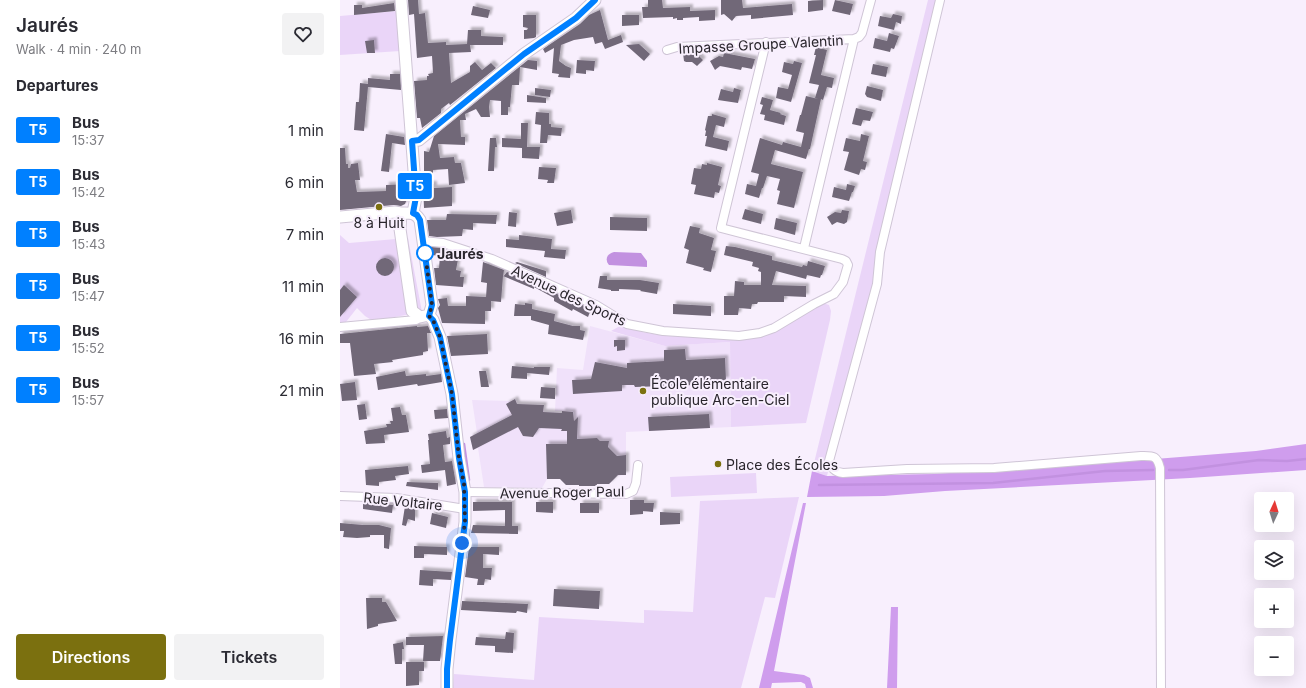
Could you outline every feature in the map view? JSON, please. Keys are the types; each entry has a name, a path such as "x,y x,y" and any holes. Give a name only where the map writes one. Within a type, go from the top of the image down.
{"main road":[{"path":"401,0 416,197 413,213"},
{"path":"412,141 419,140 524,54 576,18 595,0"},
{"path":"340,217 395,212 401,214 413,213 417,215 420,220 432,305 424,316"},
{"path":"401,214 400,229 412,311 433,320 440,337 452,394 459,458 465,492 465,522 450,640 447,688"}],"street":[{"path":"766,42 721,228 804,248 854,39 859,37 862,33 871,0"},
{"path":"940,0 880,252 877,284 829,460 830,466 835,471 843,473 907,469 994,468 1141,456 1156,458 1160,468 1161,688"},
{"name":"Impasse Groupe Valentin","path":"667,50 677,46 854,39"},
{"name":"Avenue des Sports","path":"423,241 443,243 492,259 596,305 627,324 663,331 739,336 760,333 774,328 834,294 842,282 848,265 842,259 804,248"},
{"path":"340,327 416,320 424,316"},
{"name":"Avenue Roger Paul","path":"465,492 626,494 633,491 636,483 638,465"},
{"name":"Rue Voltaire","path":"340,496 396,498 465,509"}],"shaded area":[{"path":"928,0 942,0 827,476 812,471"},
{"path":"397,11 400,51 340,55 340,16"},
{"path":"340,235 349,243 408,238 422,312 373,321 357,308 346,322 340,323"},
{"path":"614,252 641,253 647,261 647,267 609,265 607,257 609,254"},
{"path":"823,303 829,305 831,311 830,320 806,423 731,427 730,342 665,346 611,331 620,326 626,326 642,332 665,336 703,337 767,335"},
{"name":"École élémentaire publique Arc-en-Ciel","path":"590,326 665,346 730,342 731,427 626,432 626,475 615,476 609,484 579,486 560,479 547,479 542,488 484,487 478,448 473,450 470,437 477,433 472,400 511,401 515,399 517,404 533,405 543,409 544,412 562,413 562,411 555,411 557,368 583,370"},
{"path":"1306,444 1306,470 1190,478 945,491 884,496 807,497 812,471 827,476 934,474 1256,451"},
{"path":"756,473 757,493 671,497 670,477"},
{"path":"799,497 775,598 765,597 741,688 453,688 454,674 534,680 539,617 644,623 644,610 693,612 700,501"},
{"path":"803,503 806,503 774,671 804,675 810,678 813,688 806,688 805,684 801,682 772,683 771,688 759,688"},
{"path":"891,607 898,607 897,688 887,688"}],"building":[{"path":"408,0 418,0 419,14 425,13 428,43 446,42 446,45 467,44 468,30 481,30 481,36 503,37 503,45 470,45 471,52 449,53 451,83 470,72 470,66 475,62 482,70 491,63 496,68 450,105 449,103 441,109 441,113 422,128 420,118 417,118 414,81 427,80 427,76 429,76 428,74 433,73 432,56 417,58 414,14 409,15"},
{"path":"648,0 662,0 663,8 690,7 690,11 715,10 715,20 699,21 699,17 683,18 683,20 677,20 677,18 673,19 673,17 643,18 642,7 648,7"},
{"path":"721,0 742,0 743,8 792,4 793,15 751,19 751,15 736,16 732,21 724,14 721,15"},
{"path":"823,0 823,10 808,12 808,1"},
{"path":"835,0 853,4 850,15 832,11"},
{"path":"394,3 395,11 354,15 354,5 362,5 362,8"},
{"path":"473,6 490,10 488,18 471,15"},
{"path":"600,10 608,40 621,35 623,42 605,49 602,42 595,44 593,37 574,40 561,45 559,61 571,68 570,78 558,77 559,74 552,73 554,48 545,53 543,49 580,24 589,15"},
{"path":"893,14 902,16 901,24 896,22 894,30 878,26 880,16 891,18"},
{"path":"523,15 536,15 536,37 524,39 524,30 527,30 528,28 523,27"},
{"path":"622,15 639,15 639,25 622,26"},
{"path":"889,33 899,36 894,49 891,48 890,52 873,48 875,38 887,41"},
{"path":"374,40 375,53 367,53 365,41"},
{"path":"639,44 650,54 644,61 626,45"},
{"path":"816,47 827,50 821,75 834,78 832,88 827,87 823,100 821,99 810,149 806,159 775,150 771,164 803,172 794,208 777,204 780,191 777,190 780,179 767,176 759,198 745,194 747,184 756,186 759,174 751,172 760,138 782,145 783,142 801,147 804,133 796,131 806,96 818,99 815,98 819,85 809,83 816,55 814,55"},
{"path":"684,52 696,53 703,60 697,66 692,62 686,62 684,61"},
{"path":"724,53 755,59 752,69 742,67 741,70 720,66 715,70 710,61 719,56 723,57"},
{"path":"528,60 537,61 537,70 520,67 519,85 512,85 508,115 501,115 501,101 490,100 490,117 481,117 476,109 465,114 466,120 460,120 461,137 465,137 465,145 438,144 440,158 454,157 455,163 461,163 465,183 449,185 448,169 433,170 433,174 424,173 424,151 429,152 434,136"},
{"path":"577,60 595,61 594,71 586,70 586,74 576,73"},
{"path":"794,61 802,63 791,102 776,98 778,87 788,89 792,75 782,72 784,62 793,64"},
{"path":"873,64 888,67 886,77 871,74"},
{"path":"390,74 400,74 401,90 368,87 364,131 354,130 356,102 359,102 360,83 368,84 368,78 390,80"},
{"path":"867,86 883,90 881,101 867,97 865,94"},
{"path":"535,88 551,90 550,97 535,95"},
{"path":"734,88 741,90 738,103 718,100 721,89 733,92"},
{"path":"527,95 546,98 546,103 527,102"},
{"path":"762,97 773,100 770,110 786,116 784,125 764,120 765,115 760,114 763,105 760,104"},
{"path":"856,108 873,112 870,121 863,120 861,126 852,124"},
{"path":"536,112 549,113 549,124 551,124 551,127 562,128 561,136 548,135 547,143 540,143 541,125 535,124"},
{"path":"712,114 726,118 724,127 716,125 713,137 729,141 727,151 705,146 707,136 705,136 705,130 708,116 712,116"},
{"path":"521,123 528,123 527,147 540,147 539,159 522,158 522,148 502,147 502,138 521,139"},
{"path":"386,134 404,137 405,145 392,143 389,172 381,171"},
{"path":"861,134 869,136 863,161 867,162 865,170 861,169 859,175 844,170 849,152 843,151 846,138 860,141"},
{"path":"490,138 496,138 497,147 495,147 494,171 488,171"},
{"path":"340,148 345,148 346,164 348,164 348,168 350,168 351,164 358,163 360,180 355,180 357,192 386,191 386,185 408,184 407,199 405,204 401,206 394,205 340,210"},
{"path":"707,163 722,167 718,185 721,186 719,193 715,192 714,198 694,194 696,185 691,184 694,168 701,169 702,164 707,165"},
{"path":"539,167 556,168 554,183 547,183 548,180 538,179"},
{"path":"423,184 434,184 434,188 452,187 452,206 424,208"},
{"path":"847,184 855,186 849,201 832,197 834,187 846,190"},
{"path":"745,209 763,214 761,224 742,219"},
{"path":"571,210 573,223 557,226 554,213"},
{"path":"842,210 849,211 847,222 844,224 837,222 832,225 827,217 835,212 841,213"},
{"path":"509,212 517,213 516,227 508,226"},
{"path":"447,214 497,215 496,224 473,223 473,230 463,229 462,236 429,236 427,220 446,220"},
{"path":"610,217 647,218 647,231 610,230"},
{"path":"776,218 797,223 795,235 774,229"},
{"path":"690,226 700,228 699,233 714,238 711,250 716,251 711,272 703,270 704,268 686,263 689,250 684,248"},
{"path":"519,235 552,239 551,249 566,250 565,259 544,257 545,251 506,247 506,239 519,240"},
{"path":"726,246 772,256 772,260 802,267 803,265 807,266 808,261 825,266 820,278 807,275 806,279 776,271 772,285 806,286 806,297 784,296 784,302 758,302 757,304 752,304 751,309 739,308 738,315 724,315 724,296 734,296 735,281 744,282 744,285 761,285 761,272 758,271 759,268 752,266 753,262 724,255"},
{"path":"431,247 442,248 459,254 456,270 461,271 460,277 464,277 463,287 436,285 434,268 439,268 440,256 432,255"},
{"path":"385,258 391,261 394,267 391,273 385,276 379,273 376,267 379,261"},
{"path":"483,262 504,270 501,302 491,301 491,311 485,311 485,324 442,323 438,308 440,305 438,299 447,298 448,306 466,306 466,296 486,297 487,283 481,282"},
{"path":"517,262 546,271 546,277 515,263"},
{"path":"507,272 591,309 588,317 573,309 572,311 554,301 554,298 534,287 534,289 504,276"},
{"path":"600,276 607,276 607,280 640,280 659,283 657,294 640,291 641,290 619,289 619,291 611,291 598,288"},
{"path":"344,285 357,297 340,317 340,290"},
{"path":"525,303 532,304 532,309 555,314 554,321 573,326 580,326 580,330 585,331 583,340 548,334 549,325 531,320 531,316 514,316 515,304 525,305"},
{"path":"673,304 711,306 711,316 673,314"},
{"path":"428,326 431,333 427,333 428,351 423,352 423,355 392,360 393,362 374,364 376,374 354,376 350,343 340,343 340,334"},
{"path":"487,334 488,354 451,356 447,336"},
{"path":"614,340 625,340 625,350 617,351 617,346 614,347"},
{"path":"685,349 686,360 725,358 726,380 718,381 718,384 635,387 634,385 622,385 622,391 573,394 572,380 591,379 595,362 627,368 627,363 664,361 664,350"},
{"path":"512,366 534,368 550,367 549,375 527,373 527,379 511,378"},
{"path":"405,371 406,376 441,374 442,382 378,390 376,377"},
{"path":"479,371 486,371 489,387 481,387"},
{"path":"355,382 357,400 342,401 340,384"},
{"path":"541,387 555,388 555,399 540,398"},
{"path":"515,399 517,404 544,405 543,412 573,412 574,421 578,417 577,439 597,438 600,441 609,441 608,447 617,456 626,455 626,475 618,475 609,484 597,484 597,486 566,485 560,479 547,479 546,444 567,444 567,431 561,431 562,429 539,428 533,437 523,436 518,427 473,450 470,437 512,415 506,404"},
{"path":"365,404 367,419 359,420 357,405"},
{"path":"400,407 402,415 406,415 409,432 384,435 385,443 366,444 364,431 387,427 386,424 391,424 390,421 393,421 391,408"},
{"path":"447,409 448,418 435,419 434,410"},
{"path":"709,414 710,428 649,431 648,417"},
{"path":"446,431 447,438 450,437 450,444 443,445 445,462 452,461 456,484 447,486 445,470 422,473 421,465 430,464 428,434"},
{"path":"408,466 409,474 395,476 396,480 379,482 379,486 366,485 365,470"},
{"path":"407,482 438,483 438,490 406,486"},
{"path":"630,500 644,500 644,503 654,503 653,512 643,511 643,514 630,515"},
{"path":"363,502 393,505 392,513 363,509"},
{"path":"473,502 512,502 512,526 518,526 518,534 471,533 473,525 505,526 505,510 473,511"},
{"path":"536,502 553,502 553,513 536,512"},
{"path":"580,503 599,503 599,513 580,513"},
{"path":"405,506 415,509 415,521 408,519 406,526 402,525"},
{"path":"660,512 680,513 680,524 660,525"},
{"path":"432,513 448,517 446,528 430,524"},
{"path":"340,523 379,525 391,528 389,549 384,548 384,535 370,535 370,537 357,538 343,537 344,531 340,531"},
{"path":"414,546 447,547 447,555 424,554 424,558 414,558"},
{"path":"469,547 499,547 499,555 483,554 483,568 492,568 491,580 485,579 484,585 477,585 478,579 465,577"},
{"path":"420,570 452,572 451,580 433,579 433,586 419,585"},
{"path":"554,589 600,591 599,609 553,606"},
{"path":"366,598 382,598 382,602 386,602 397,621 378,624 378,626 367,629"},
{"path":"462,601 528,604 527,613 517,611 516,613 461,610"},
{"path":"506,632 514,633 513,653 495,652 495,646 475,645 476,637 505,639"},
{"path":"443,636 440,661 423,661 424,645 406,645 406,637"},
{"path":"403,642 404,649 402,649 402,664 395,664 393,644"},
{"path":"406,662 424,662 424,671 419,671 419,685 406,686"}],"waterway":[{"path":"464,444 469,480"},
{"path":"1169,470 1183,470 1259,460 1287,461 1306,459"},
{"path":"819,485 993,483 1105,471 1153,470"}],"bus line":[{"name":"T5","path":"447,688 450,640 465,522 465,492 459,458 452,394 440,337 433,320 429,316 432,305 420,220 417,215 413,213 416,197 412,141 419,140 524,54 576,18 595,0"}],"place":[{"name":"8 à Huit","path":"379,207"},
{"name":"Jaurés","path":"425,253"},
{"name":"École élémentaire publique Arc-en-Ciel","path":"643,391"},
{"name":"Place des Écoles","path":"718,464"}],"route":[{"path":"425,253 432,305 429,316 433,320 440,337 452,394 459,458 464,484 465,522 462,543"}]}
